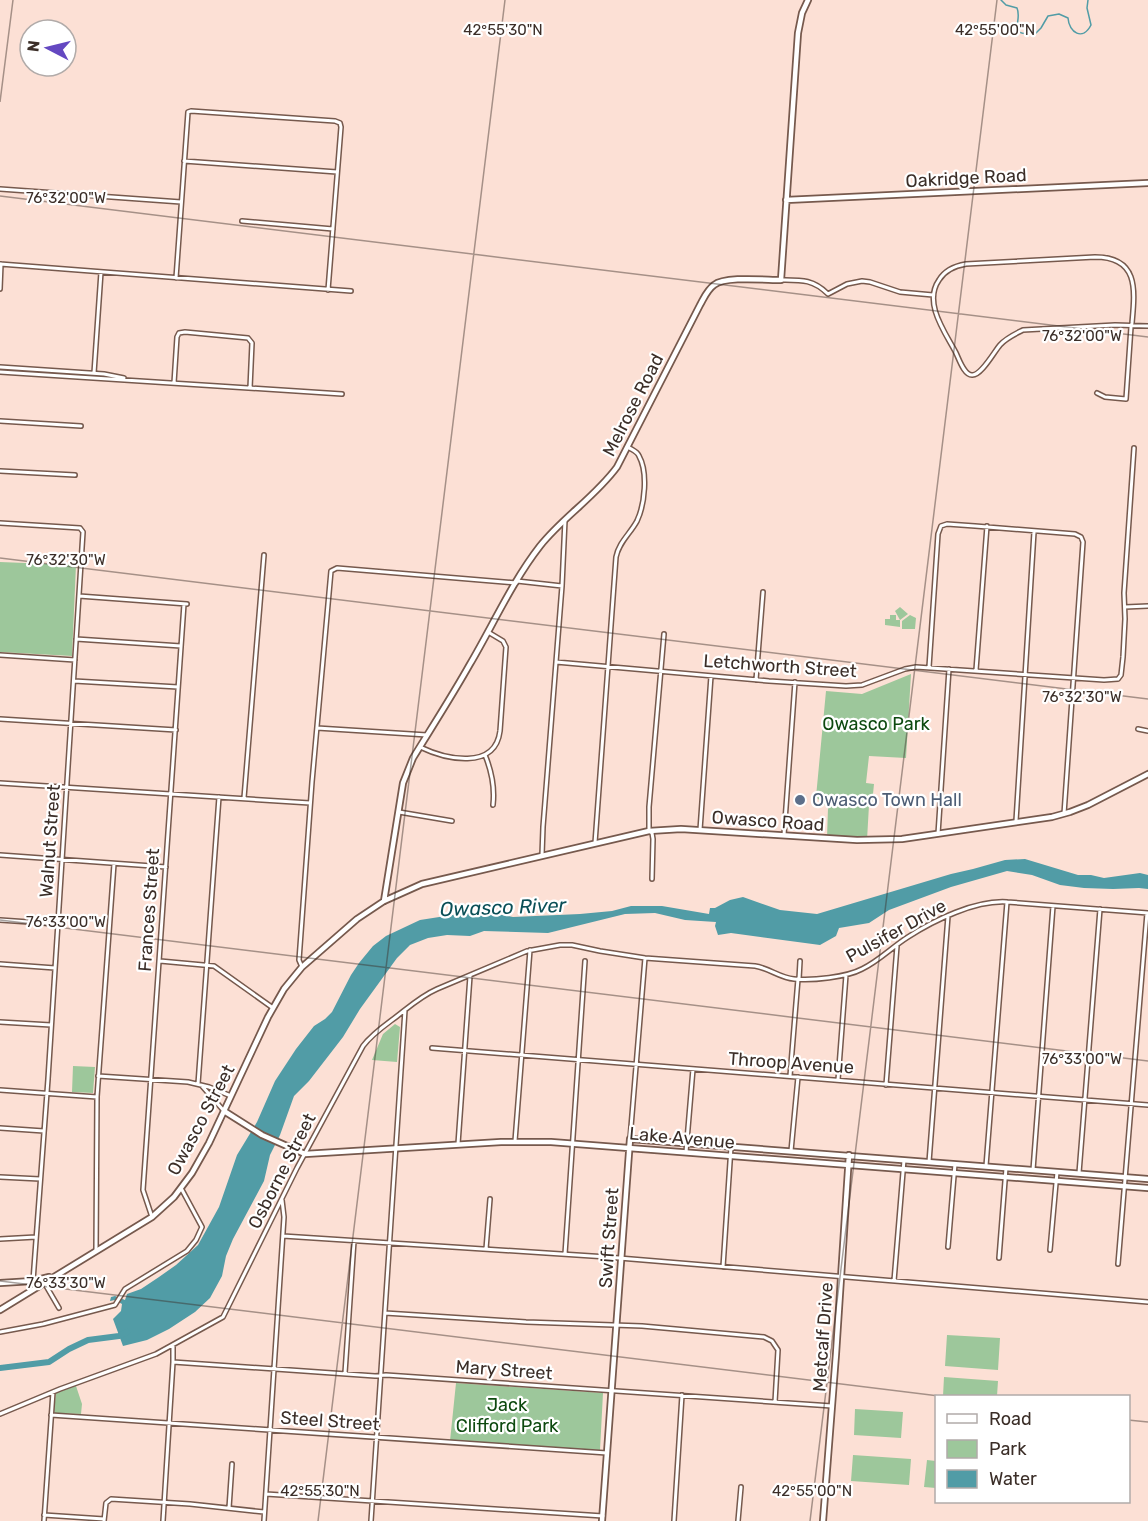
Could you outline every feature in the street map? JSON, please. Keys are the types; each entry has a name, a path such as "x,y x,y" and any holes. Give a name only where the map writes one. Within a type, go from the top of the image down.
{"main road":[{"path":"781,280 798,33 802,13 808,0"},
{"name":"Oakridge Road","path":"786,200 1148,183"},
{"name":"Melrose Road","path":"384,901 406,772 462,680 516,582 540,547 617,467 711,287 726,279 781,280"},
{"name":"Owasco Road","path":"301,968 345,929 384,901 434,881 542,855 649,831 671,829 872,841 902,839 1064,814 1088,805 1148,774"},
{"name":"Owasco Street","path":"0,1310 152,1217 174,1197 202,1154 273,1008 284,989 301,968"},
{"name":"Lake Avenue","path":"224,1111 244,1125 286,1147 305,1154 515,1141 572,1143 1148,1188"},
{"name":"Lake Avenue","path":"630,1139 1148,1179"},
{"name":"Swift Street","path":"603,1519 630,1139"},
{"name":"Metcalf Drive","path":"823,1521 849,1155"},
{"path":"0,1283 41,1280 60,1273"},
{"path":"33,1281 36,1287"}],"street":[{"path":"176,278 188,112 202,111 335,121 340,123 341,127 328,290"},
{"path":"184,160 337,172"},
{"path":"0,189 181,202"},
{"path":"242,222 333,229"},
{"path":"1098,393 1105,398 1126,399 1132,325 1134,287 1132,276 1123,264 1107,258 1067,258 966,264 948,270 940,277 934,289 933,305 968,374 974,375 981,370 1001,344 1023,330 1132,325 1148,326"},
{"path":"0,288 1,264 351,291"},
{"path":"93,375 101,272"},
{"path":"781,280 815,283 828,294 847,284 862,281 900,292 933,296"},
{"path":"174,383 177,337 179,333 185,332 248,338 252,343 250,388"},
{"path":"0,369 342,394"},
{"path":"0,421 81,426"},
{"path":"595,843 616,554 639,516 643,502 643,469 640,457 628,447"},
{"path":"1134,447 1125,607 1148,606"},
{"path":"0,471 75,476"},
{"path":"542,855 566,520"},
{"name":"Walnut Street","path":"0,523 80,528 84,532 33,1281"},
{"path":"929,667 933,595 941,526 947,524 987,526 1077,534 1083,540 1064,814"},
{"path":"976,670 987,526"},
{"path":"1016,823 1034,531"},
{"path":"244,798 264,555"},
{"path":"301,968 299,960 310,802 330,574 333,569 562,586"},
{"path":"756,680 763,592"},
{"name":"Frances Street","path":"79,597 185,604 143,1190 152,1217"},
{"name":"Letchworth Street","path":"556,662 756,680 854,686 869,683 905,669 929,667 1115,680 1120,677 1122,671 1125,607"},
{"path":"420,747 456,759 464,759 485,755 495,747 500,737 506,647 504,642 488,632"},
{"path":"652,879 654,839 649,831 649,807 664,634"},
{"path":"76,639 181,646"},
{"path":"0,655 75,660"},
{"path":"938,834 949,669"},
{"path":"700,830 711,675"},
{"path":"74,681 178,687"},
{"path":"784,836 795,682"},
{"path":"0,719 176,730"},
{"path":"317,728 427,735"},
{"path":"1138,729 1148,730"},
{"path":"485,755 493,783 493,805"},
{"path":"0,783 310,802"},
{"path":"219,797 199,1084 224,1111"},
{"path":"398,812 452,821"},
{"path":"0,855 166,867"},
{"path":"96,1251 97,1097 114,864"},
{"name":"Pulsifer Drive","path":"586,949 645,958 755,966 782,976 799,979 846,975 869,965 926,926 985,902 1147,913"},
{"path":"986,1166 1007,902"},
{"path":"1033,1170 1053,905"},
{"path":"1079,1173 1100,909"},
{"path":"1118,1264 1147,913"},
{"path":"930,1162 948,916"},
{"path":"0,920 58,924"},
{"name":"Osborne Street","path":"0,1414 142,1360 224,1317 305,1154 363,1046 405,1010 427,994 530,950 560,945 572,945 586,949"},
{"path":"886,1084 897,945"},
{"path":"515,1141 530,950"},
{"name":"Swift Street","path":"630,1139 645,958"},
{"path":"159,961 214,966 273,1008"},
{"path":"565,1254 585,961"},
{"path":"790,1076 800,961"},
{"path":"0,964 55,968"},
{"path":"838,1080 846,975"},
{"path":"458,1144 470,976"},
{"path":"371,1521 405,1010"},
{"path":"0,1022 51,1025"},
{"name":"Throop Avenue","path":"432,1048 1148,1105"},
{"path":"686,1152 693,1069"},
{"path":"98,1076 199,1084 231,1096"},
{"path":"791,1151 798,1077"},
{"path":"0,1090 97,1097"},
{"path":"0,1128 44,1131"},
{"path":"723,1267 731,1147"},
{"path":"894,1281 904,1160"},
{"path":"948,1247 955,1164"},
{"path":"999,1258 1006,1168"},
{"path":"1050,1250 1057,1172"},
{"path":"0,1177 40,1179"},
{"path":"0,1332 43,1324 117,1304 125,1289 185,1253 202,1226 181,1188"},
{"path":"486,1248 490,1199"},
{"path":"264,1521 285,1217 282,1200"},
{"path":"283,1236 565,1254 1148,1302"},
{"path":"0,1239 36,1237"},
{"path":"345,1373 354,1240"},
{"path":"44,1282 59,1308"},
{"path":"385,1313 658,1327 766,1337 775,1344 778,1350 775,1402"},
{"path":"163,1521 173,1345"},
{"name":"Mary Street","path":"173,1362 832,1406"},
{"path":"44,1521 53,1392"},
{"path":"674,1521 682,1395"},
{"name":"Steel Street","path":"51,1415 607,1453"},
{"path":"229,1508 232,1464"},
{"path":"738,1521 741,1487"},
{"path":"266,1494 603,1519"},
{"path":"44,1515 104,1520 107,1502 111,1499 265,1512"}],"green space":[{"path":"0,562 76,565 72,656 0,652"},
{"path":"900,607 908,614 900,620 895,611"},
{"path":"890,615 896,615 896,620 900,620 900,627 885,625 885,619 890,619"},
{"path":"910,615 916,618 915,629 902,629 902,621"},
{"name":"Owasco Park","path":"911,674 906,758 869,756 866,783 874,784 872,804 869,805 867,840 827,838 828,808 816,797 826,691 862,694"},
{"path":"395,1024 400,1027 397,1062 372,1060 383,1034"},
{"path":"73,1066 95,1067 93,1093 72,1092"},
{"path":"947,1335 1000,1338 998,1370 945,1366"},
{"path":"944,1377 998,1381 997,1395 943,1395"},
{"name":"Jack Clifford Park","path":"456,1383 603,1393 600,1450 450,1441"},
{"path":"76,1386 82,1404 81,1414 55,1413 56,1393"},
{"path":"855,1409 903,1412 901,1438 854,1435"},
{"path":"853,1455 911,1459 909,1485 851,1481"},
{"path":"927,1460 935,1461 935,1488 924,1487"}],"water":[{"path":"1025,859 1078,875 1104,878 1140,873 1148,875 1148,889 1084,888 1060,885 1032,875 1007,871 951,887 889,910 869,923 839,928 836,936 820,945 731,933 718,935 716,922 685,920 655,913 625,914 548,933 484,931 470,936 447,935 428,938 410,945 397,958 343,1037 309,1081 294,1096 270,1155 264,1181 233,1239 226,1256 222,1276 210,1298 195,1312 169,1329 147,1340 123,1346 113,1319 121,1311 122,1304 115,1300 110,1301 111,1297 115,1296 125,1300 127,1294 141,1289 159,1277 198,1245 219,1207 237,1155 257,1122 275,1081 314,1026 332,1012 359,963 373,946 386,936 420,920 465,913 491,913 513,917 580,914 612,911 631,906 662,906 709,914 710,908 743,897 780,910 817,914 951,874 1005,860"}],"waterway":[{"path":"1001,0 1006,5 1017,8 1018,31 1027,34 1036,33 1048,16 1059,14 1068,18 1074,31 1084,33 1091,25 1087,8 1088,0"},
{"name":"Owasco River","path":"0,1368 49,1362 88,1340 119,1336 127,1332"}],"place":[{"name":"Owasco Town Hall","path":"800,800"}]}
